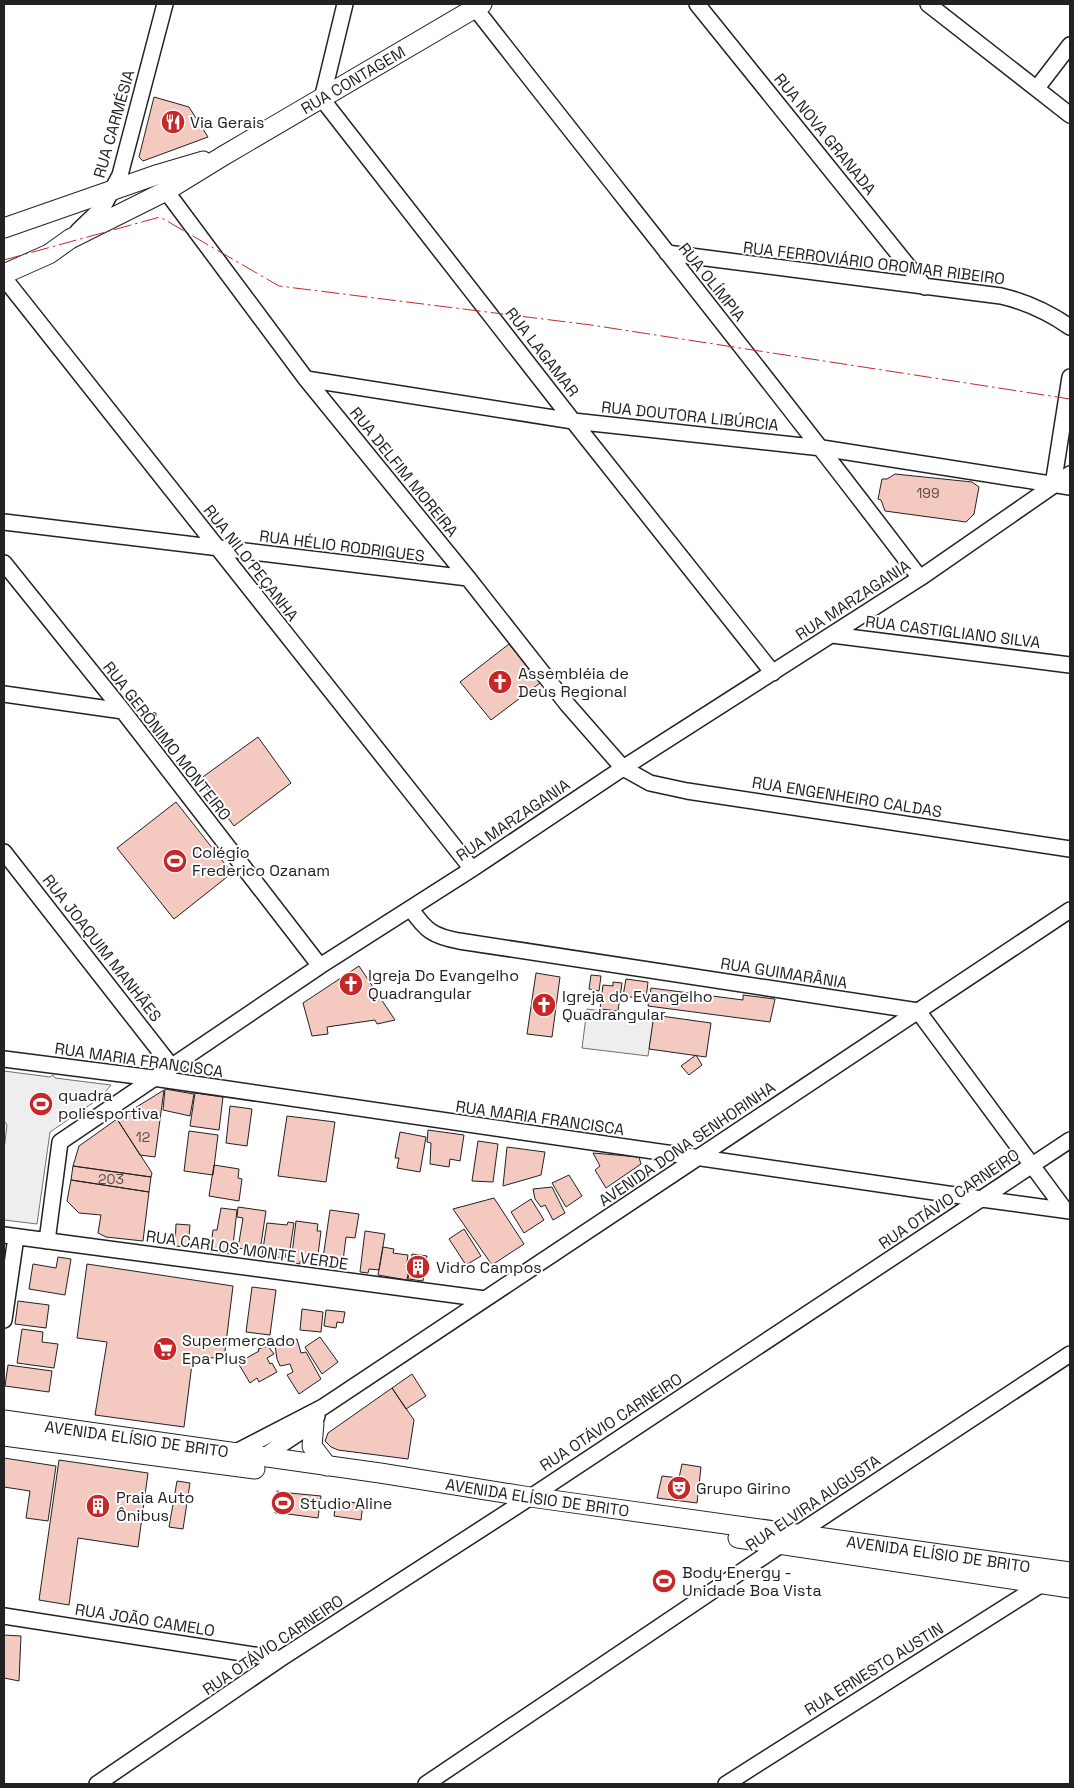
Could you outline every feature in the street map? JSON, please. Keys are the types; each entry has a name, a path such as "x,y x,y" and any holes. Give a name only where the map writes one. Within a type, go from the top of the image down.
{"street":[{"name":"RUA CARMÉSIA","path":"70,239 103,207 120,175 165,4"},
{"path":"322,99 345,4"},
{"name":"RUA NOVA GRANADA","path":"696,4 926,287"},
{"path":"928,4 1037,88 1070,116"},
{"name":"RUA CONTAGEM","path":"4,274 49,254 70,239 166,192 223,156 479,6"},
{"name":"RUA OLÍMPIA","path":"479,6 667,253 822,448 920,578"},
{"path":"1037,88 1070,45"},
{"name":"RUA LAGAMAR","path":"322,99 573,421 773,673"},
{"name":"RUA CONTAGEM","path":"4,228 158,174 223,156"},
{"name":"RUA DELFIM MOREIRA","path":"166,192 306,379 468,578 567,704 623,768"},
{"name":"RUA FERROVIÁRIO OROMAR RIBEIRO","path":"667,253 1001,296 1022,301 1048,312 1070,327"},
{"name":"RUA NILO PEÇANHA","path":"4,278 472,869"},
{"path":"1053,485 1070,377"},
{"name":"RUA DOUTORA LIBÚRCIA","path":"306,379 573,421 822,448 1070,488"},
{"name":"RUA MARZAGANIA","path":"47,1241 60,1142 320,966 411,909 623,768 920,578 1070,474"},
{"name":"RUA HÉLIO RODRIGUES","path":"4,522 468,578"},
{"name":"RUA GERÔNIMO MONTEIRO","path":"4,563 123,712 320,966"},
{"name":"RUA CASTIGLIANO SILVA","path":"832,635 1070,665"},
{"path":"4,694 123,712"},
{"name":"RUA ENGENHEIRO CALDAS","path":"623,768 650,784 1070,849"},
{"name":"RUA JOAQUIM MANHÃES","path":"4,852 172,1067"},
{"name":"RUA GUIMARÂNIA","path":"411,909 420,922 432,933 459,941 918,1011"},
{"name":"AVENIDA DONA SENHORINHA","path":"234,1453 323,1406 1070,910"},
{"path":"918,1011 1032,1166 1068,1210"},
{"name":"RUA MARIA FRANCISCA","path":"4,1059 153,1078 697,1158 1068,1210"},
{"name":"RUA OTÁVIO CARNEIRO","path":"97,1784 280,1659 524,1501 1070,1140"},
{"path":"4,1320 10,1236"},
{"name":"RUA CARLOS MONTE VERDE","path":"10,1236 485,1299"},
{"name":"RUA ELVIRA AUGUSTA","path":"426,1784 789,1539 1070,1354"},
{"name":"AVENIDA DONA SENHORINHA","path":"314,1423 323,1406"},
{"name":"AVENIDA ELÍSIO DE BRITO","path":"4,1420 234,1453 254,1462 376,1484 524,1501 789,1539 1069,1575"},
{"path":"254,1462 314,1423"},
{"path":"314,1423 312,1446 327,1466"},
{"name":"AVENIDA ELÍSIO DE BRITO","path":"4,1436 254,1462 327,1466 524,1501"},
{"name":"AVENIDA ELÍSIO DE BRITO","path":"789,1539 1042,1584 1069,1575"},
{"name":"RUA ERNESTO AUSTIN","path":"726,1784 1042,1584"},
{"name":"RUA JOÃO CAMELO","path":"4,1616 280,1659"}],"shaded area":[{"path":"587,1009 654,1018 648,1056 582,1048"},
{"path":"4,1071 50,1077 53,1075 55,1078 111,1085 100,1098 50,1132 37,1224 4,1220 4,1150 7,1125 4,1121"}],"building":[{"name":"Via Gerais","path":"154,97 189,107 208,137 143,161 139,157"},
{"path":"895,474 972,482 979,487 974,514 966,522 885,511 881,500 878,499 882,479 887,479"},
{"name":"Assembléia de Deus Regional","path":"509,644 540,683 491,720 460,682"},
{"name":"Colégio Frederico Ozanam","path":"258,737 291,783 234,826 200,779"},
{"name":"Colégio Frederico Ozanam","path":"176,802 232,873 174,919 117,848"},
{"name":"Igreja Do Evangelho Quadrangular","path":"359,966 395,1020 377,1024 375,1020 327,1027 328,1034 312,1036 303,1003"},
{"name":"Igreja do Evangelho Quadrangular","path":"536,973 560,977 552,1037 527,1034"},
{"path":"591,975 601,976 599,991 589,989"},
{"path":"626,979 648,982 646,999 623,996"},
{"path":"613,982 622,983 618,1011 600,1009 603,985 613,986"},
{"path":"651,988 743,1000 743,995 775,999 770,1022 648,1006"},
{"path":"654,1015 711,1023 706,1057 649,1049"},
{"path":"696,1055 702,1065 689,1075 681,1066"},
{"path":"165,1089 194,1094 190,1116 163,1110"},
{"path":"164,1090 155,1157 140,1155 117,1119"},
{"path":"195,1093 223,1097 219,1130 190,1126"},
{"path":"230,1106 252,1109 247,1146 226,1143"},
{"path":"287,1116 335,1122 326,1182 278,1176"},
{"path":"117,1119 152,1173 151,1177 73,1166 79,1146"},
{"path":"428,1130 464,1135 460,1161 450,1159 449,1167 430,1164 431,1143 427,1142"},
{"path":"189,1131 218,1135 213,1175 184,1171"},
{"path":"400,1132 426,1137 420,1172 397,1168 399,1158 395,1158"},
{"path":"478,1141 498,1144 493,1182 472,1181"},
{"path":"507,1147 545,1152 541,1175 503,1186"},
{"path":"593,1153 639,1157 641,1164 606,1188 595,1170 600,1166"},
{"path":"214,1165 239,1169 238,1178 242,1179 239,1201 209,1196"},
{"path":"73,1166 151,1177 149,1192 71,1180"},
{"path":"569,1175 582,1196 566,1207 552,1183"},
{"path":"71,1180 149,1192 143,1241 106,1237 98,1233 101,1215 79,1213 67,1201"},
{"path":"552,1187 565,1213 553,1220 545,1205 541,1207 535,1199 533,1189"},
{"path":"494,1198 524,1244 492,1265 453,1209"},
{"path":"531,1199 544,1220 524,1233 511,1212"},
{"path":"238,1207 266,1211 260,1251 238,1248 243,1218 237,1217"},
{"path":"221,1208 237,1210 232,1254 210,1252 213,1230 217,1230"},
{"path":"330,1210 359,1214 355,1238 346,1237 343,1261 323,1258"},
{"path":"296,1221 318,1224 317,1231 321,1231 317,1263 300,1261 300,1264 291,1262"},
{"path":"288,1222 294,1223 290,1249 286,1249 285,1258 262,1255 267,1223 287,1225"},
{"path":"176,1224 190,1225 188,1247 175,1246"},
{"path":"464,1229 481,1256 466,1265 449,1239"},
{"path":"365,1231 385,1234 379,1270 369,1269 368,1273 360,1272"},
{"path":"383,1247 394,1249 393,1253 408,1255 407,1262 410,1263 407,1280 378,1275"},
{"name":"Vidro Campos","path":"412,1254 427,1256 423,1281 408,1279"},
{"path":"58,1257 71,1259 65,1295 29,1289 33,1264 56,1268"},
{"name":"Supermercado Epa Plus","path":"87,1264 233,1286 224,1359 193,1356 184,1427 95,1415 107,1342 77,1338"},
{"path":"252,1287 276,1290 270,1335 246,1332"},
{"path":"18,1301 49,1305 46,1328 15,1324"},
{"path":"302,1309 323,1312 321,1332 300,1330"},
{"path":"326,1310 345,1312 343,1323 337,1322 336,1328 324,1326"},
{"path":"22,1329 43,1332 42,1342 58,1344 54,1368 17,1363"},
{"path":"320,1337 338,1362 322,1374 305,1347"},
{"path":"297,1339 301,1353 306,1352 321,1379 299,1394 287,1375 293,1372 290,1364 280,1366 275,1345"},
{"path":"268,1346 274,1354 267,1358 277,1372 259,1382 257,1378 250,1383 238,1363 259,1351 258,1349"},
{"path":"8,1365 52,1371 49,1392 5,1386"},
{"path":"412,1374 426,1396 406,1409 392,1388"},
{"path":"392,1388 414,1420 408,1459 338,1450 331,1447 325,1441 328,1433"},
{"path":"4,1458 56,1466 48,1521 26,1518 30,1491 4,1487"},
{"name":"Praia Auto Ônibus","path":"59,1460 148,1473 138,1547 78,1538 69,1605 39,1600"},
{"name":"Grupo Girino","path":"682,1464 701,1467 697,1503 657,1498 662,1476 679,1478"},
{"path":"177,1481 190,1483 183,1529 169,1527"},
{"name":"Studio Aline","path":"277,1491 290,1493 288,1514 275,1513"},
{"path":"290,1493 321,1496 318,1518 288,1514"},
{"path":"336,1500 363,1504 361,1520 334,1516"},
{"path":"4,1635 21,1636 19,1681 4,1678"}],"power":[{"path":"4,260 160,217 279,286 591,325 1070,399"}],"place":[{"name":"Via Gerais","path":"173,122"},
{"name":"Assembléia de Deus Regional","path":"500,682"},
{"name":"Colégio Frederico Ozanam","path":"175,861"},
{"name":"Igreja Do Evangelho Quadrangular","path":"351,984"},
{"name":"Igreja do Evangelho Quadrangular","path":"544,1005"},
{"name":"quadra poliesportiva","path":"41,1104"},
{"name":"Vidro Campos","path":"418,1267"},
{"name":"Supermercado Epa Plus","path":"165,1349"},
{"name":"Grupo Girino","path":"679,1488"},
{"name":"Studio Aline","path":"283,1503"},
{"name":"Praia Auto Ônibus","path":"98,1506"},
{"name":"Body Energy - Unidade Boa Vista","path":"664,1581"}]}
